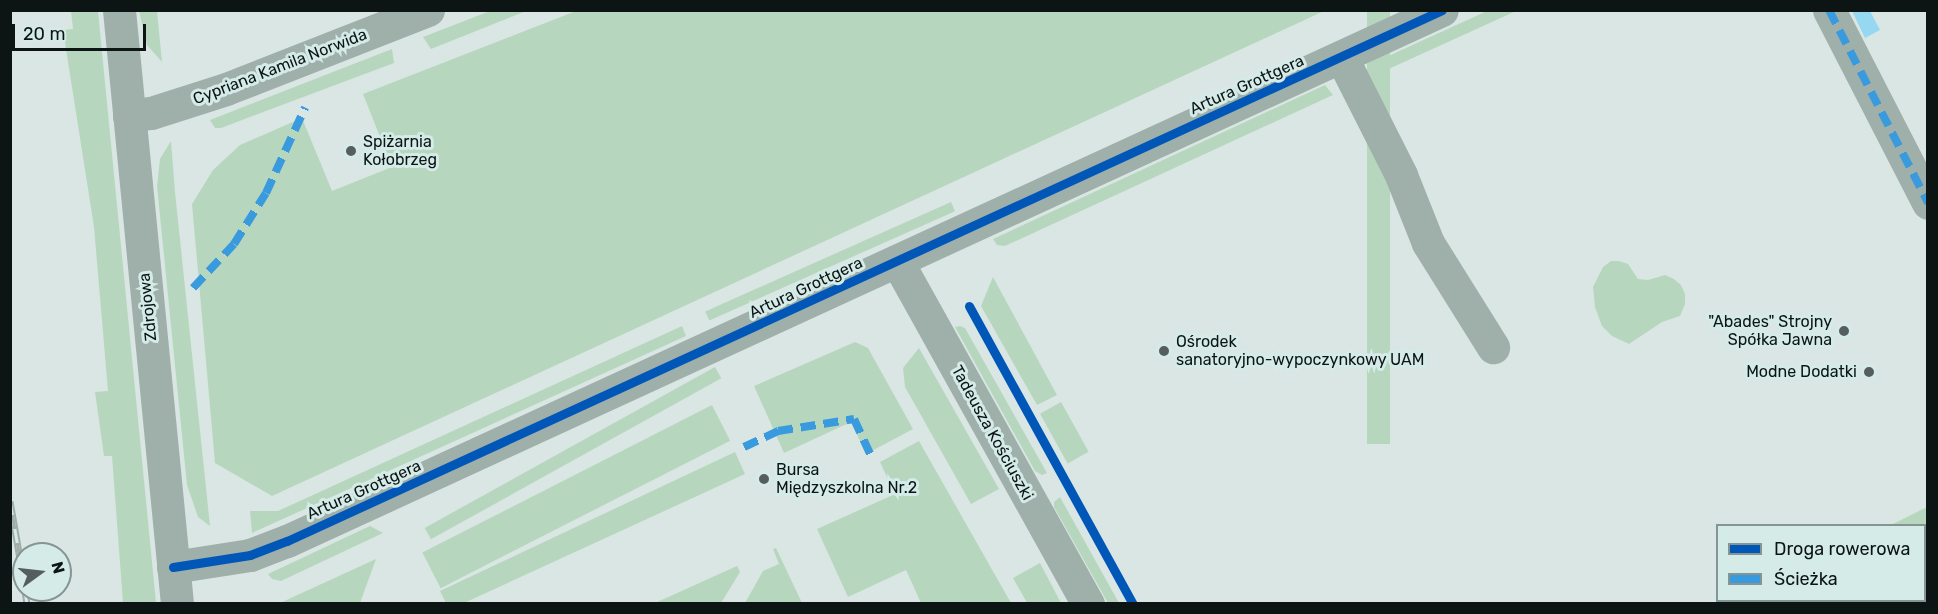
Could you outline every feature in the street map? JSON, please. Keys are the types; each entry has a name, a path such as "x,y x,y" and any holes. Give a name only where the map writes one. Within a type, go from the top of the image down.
{"street":[{"name":"Zdrojowa","path":"118,10 177,603"},
{"name":"Cypriana Kamila Norwida","path":"129,116 161,110 226,89 428,10"},
{"name":"Artura Grottgera","path":"173,567 250,555 287,541 1342,58 1442,10"},
{"path":"1829,10 1928,203"},
{"path":"1342,58 1405,184 1428,243 1493,346"},
{"name":"Tadeusza Kościuszki","path":"897,261 1088,603"}],"green space":[{"path":"71,11 98,11 156,603 123,603 112,456 104,456 95,392 108,391 94,227 63,30 73,29"},
{"path":"139,11 157,11 162,62 147,45"},
{"path":"490,11 526,11 431,49 423,37"},
{"path":"576,11 1324,11 272,496 215,463 192,204 213,170 240,145 302,118 332,191 392,167 363,94"},
{"path":"1367,11 1390,11 1390,444 1367,444"},
{"path":"1487,11 1516,11 1369,78 1371,64"},
{"path":"392,49 394,63 221,128 215,128 210,120"},
{"path":"1325,85 1333,95 1005,246 997,245 993,239"},
{"path":"171,141 210,526 198,517 187,485 157,186 160,159"},
{"path":"951,202 955,211 709,321 705,311"},
{"path":"1611,261 1628,264 1638,279 1648,280 1665,275 1674,279 1681,285 1685,294 1685,304 1680,316 1662,322 1629,344 1612,336 1602,326 1595,307 1593,287 1603,267"},
{"path":"993,277 1057,395 1037,405 981,306"},
{"path":"682,326 686,336 252,533 250,511 278,511"},
{"path":"955,327 965,328 1047,473 1042,475 1035,471"},
{"path":"855,342 868,348 913,429 866,454 851,422 784,453 754,386"},
{"path":"919,348 999,489 971,504 905,387 903,368"},
{"path":"715,367 721,378 431,539 425,528"},
{"path":"1061,402 1089,452 1068,463 1040,414"},
{"path":"712,405 730,441 441,588 422,553"},
{"path":"919,441 1011,603 921,603 906,570 848,597 817,529 895,494 880,462"},
{"path":"735,452 745,474 464,603 446,603 440,591"},
{"path":"1060,497 1119,603 1108,603 1054,507 1054,502"},
{"path":"1927,507 1927,547 1926,524 1893,524"},
{"path":"370,526 383,533 281,581 272,579 268,574"},
{"path":"776,548 802,603 745,603 763,571 779,564 773,549"},
{"path":"376,559 360,603 280,603"},
{"path":"1040,563 1061,603 1027,603 1013,578"},
{"path":"737,566 740,572 721,603 655,603"}],"water":[{"path":"1852,11 1870,11 1880,30 1865,38"}],"railway":[{"path":"10,501 17,542"}],"marked path":[{"path":"1829,10 1928,203"},
{"path":"193,288 234,244 266,193 305,108"},
{"path":"744,447 778,431 854,419 872,458"}],"cycle path":[{"path":"173,567 250,555 287,541 1442,10"},
{"path":"969,306 1133,604"}],"place":[{"name":"Spiżarnia Kołobrzeg","path":"351,151"},
{"name":"\"Abades\" Strojny Spółka Jawna","path":"1844,331"},
{"name":"Ośrodek sanatoryjno-wypoczynkowy UAM","path":"1164,351"},
{"name":"Modne Dodatki","path":"1869,372"},
{"name":"Bursa Międzyszkolna Nr.2","path":"764,479"}]}
